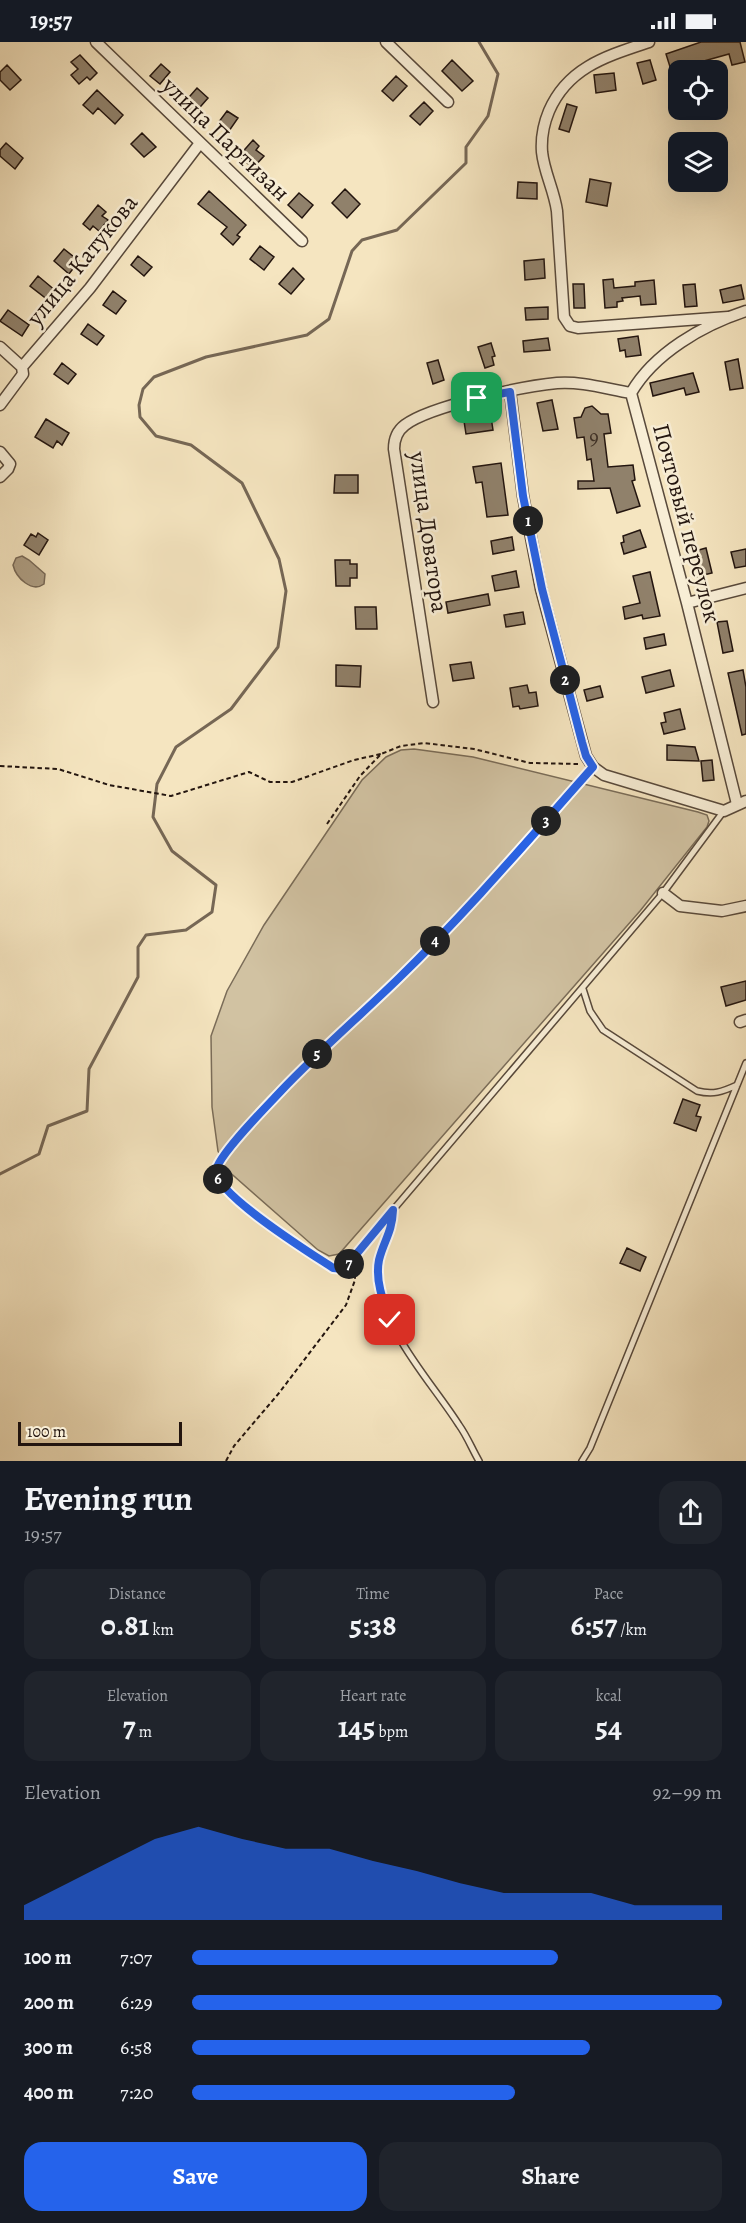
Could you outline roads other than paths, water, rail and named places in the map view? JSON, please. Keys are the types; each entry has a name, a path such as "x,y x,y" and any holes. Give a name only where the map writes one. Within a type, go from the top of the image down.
{"street":[{"name":"улица Партизан","path":"96,42 302,241"},
{"path":"386,42 448,102"},
{"path":"649,42 584,68 560,90 546,119 542,150 557,210 564,316 570,326 578,328 728,317"},
{"name":"улица Катукова","path":"0,405 23,374 22,367 90,288 200,143"},
{"path":"631,393 639,379 681,342 728,317 746,311"},
{"path":"0,347 22,367"},
{"name":"улица Доватора","path":"433,702 394,440 404,426 415,419 450,406 510,392 557,383 572,383 631,393"},
{"path":"510,392 523,496 542,589 586,756 593,767 604,774 724,811 742,803"},
{"name":"Почтовый переулок","path":"631,393 742,803"},
{"path":"0,452 10,464 8,470 0,477"},
{"path":"687,603 746,588"},
{"path":"663,893 680,906 722,911 746,906"}],"lane":[{"path":"593,767 505,867 400,977 306,1065 219,1162 216,1170 225,1188 264,1221 333,1268 344,1269 355,1258 393,1210 663,893 724,811"},
{"path":"583,989 590,1011 603,1030 697,1091 711,1094 723,1092 737,1085"},
{"path":"582,1461 590,1448 746,1063"},
{"path":"393,1210 393,1225 380,1259 381,1296 390,1320 406,1349 460,1426 479,1461"}],"waterway":[{"path":"0,1174 39,1154 48,1126 87,1111 89,1069 138,977 138,947 146,935 186,930 212,912 216,885 172,851 153,817 157,784 176,747 231,709 278,647 286,591 279,559 242,483 191,445 156,436 140,417 139,405 143,389 154,377 206,357 307,335 329,319 352,251 362,240 397,230 466,163 466,147 488,116 498,74 479,42"}]}
